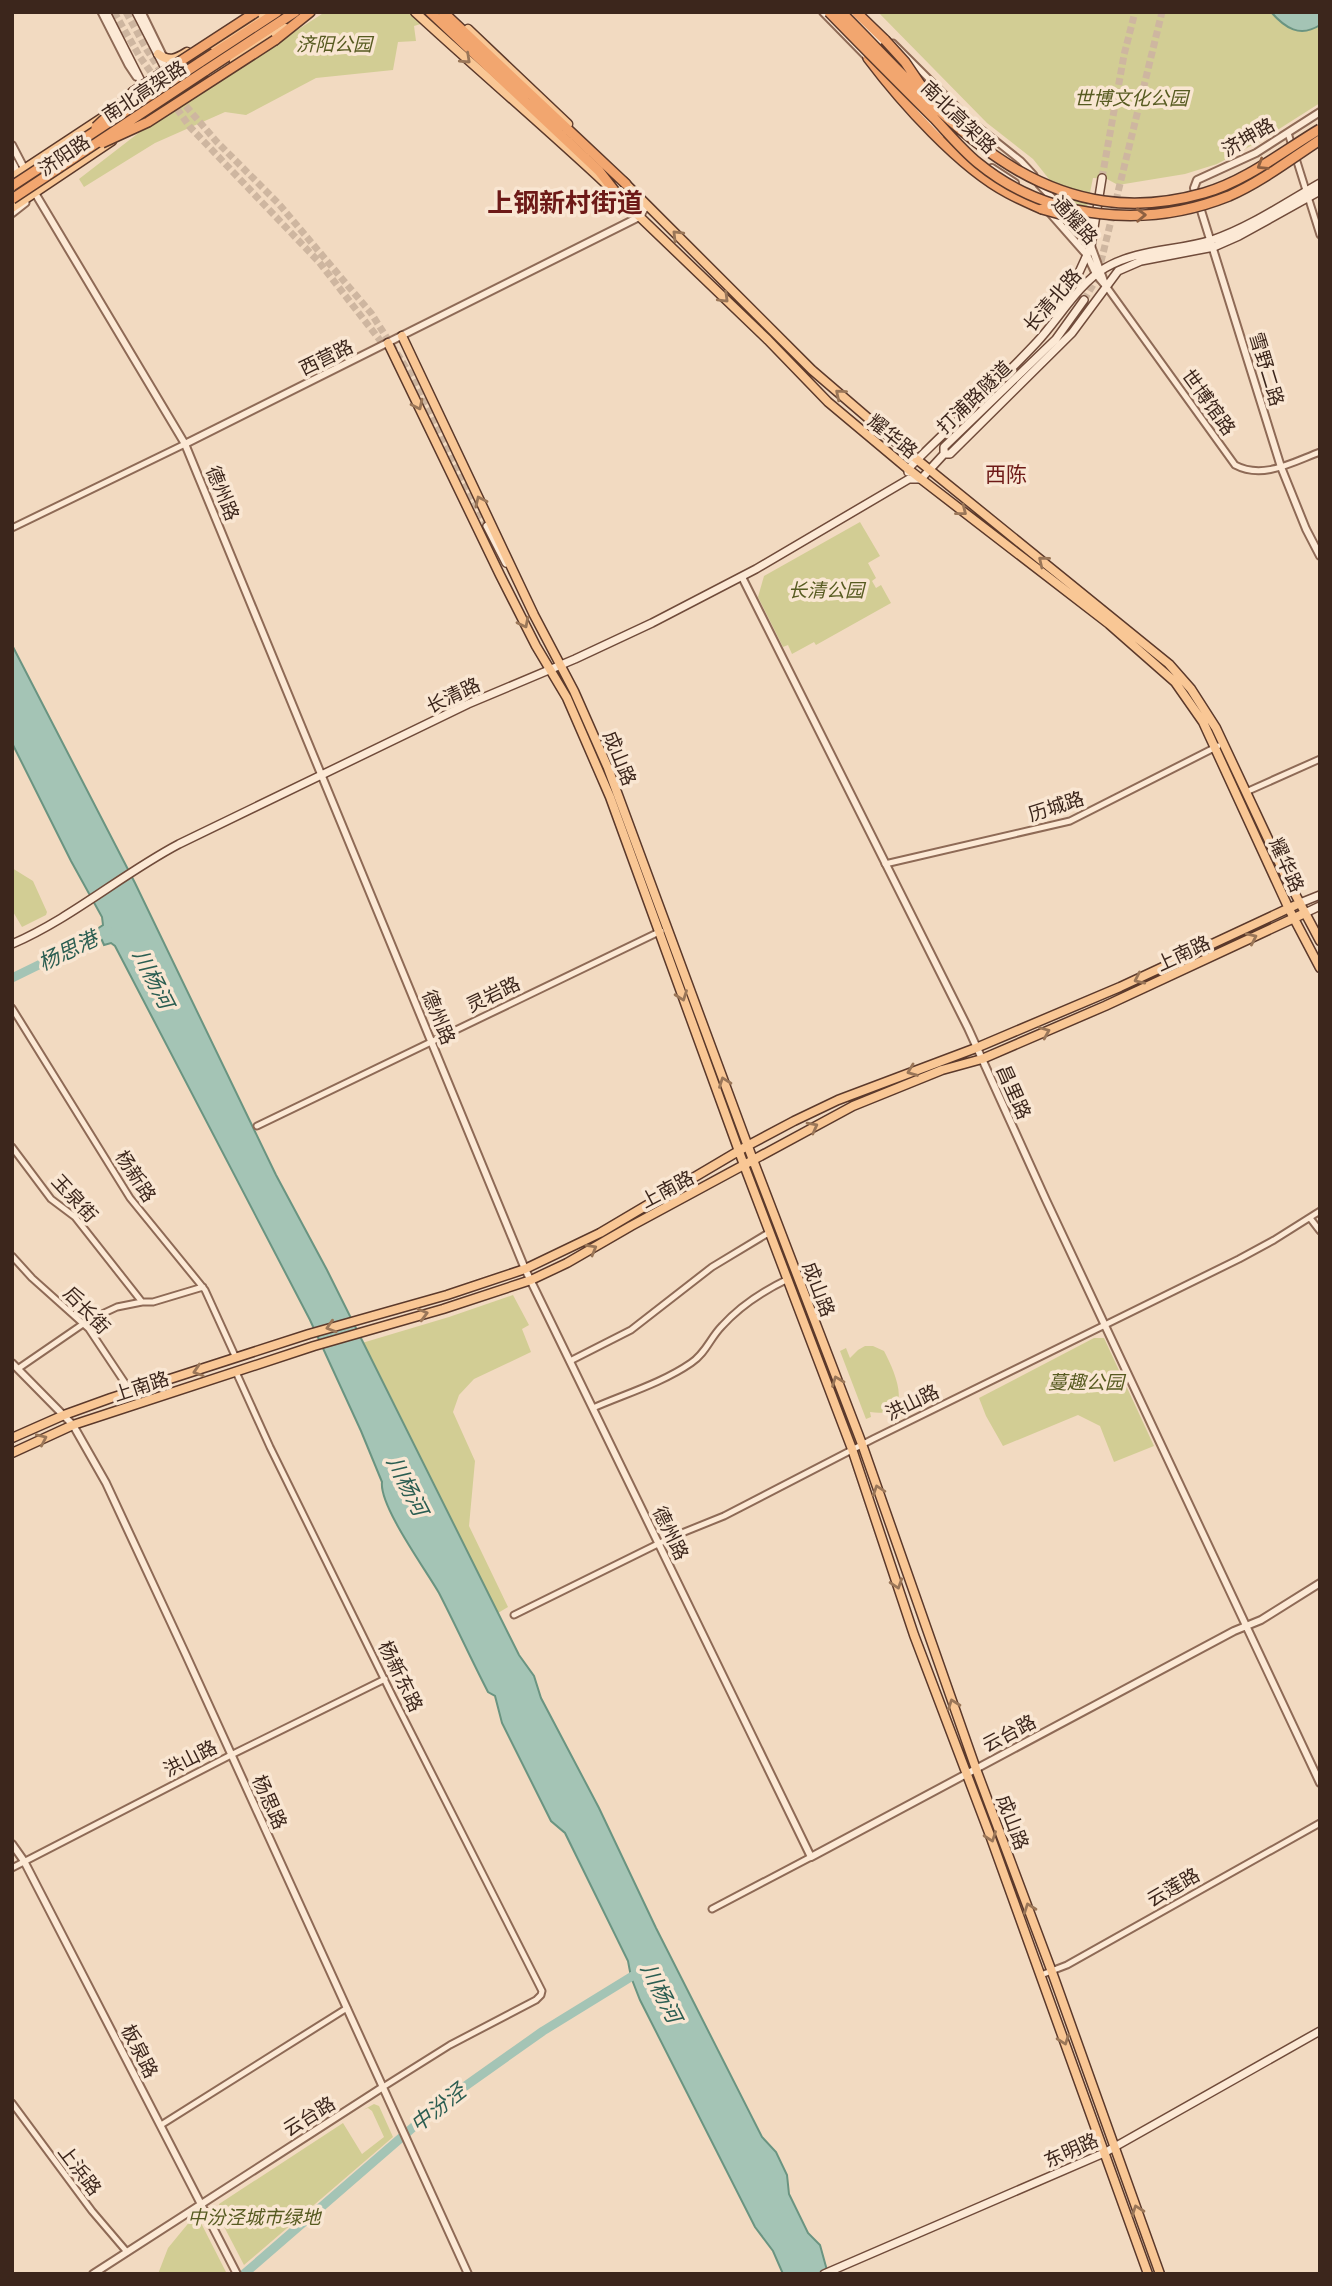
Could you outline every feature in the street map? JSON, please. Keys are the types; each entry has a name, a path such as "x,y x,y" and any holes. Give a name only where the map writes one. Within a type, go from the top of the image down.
{"highway":[{"path":"89,142 133,92 256,12"},
{"name":"南北高架路","path":"12,199 89,142 277,12"},
{"name":"南北高架路","path":"12,186 89,142 295,12"},
{"path":"89,142 117,138 148,122 275,40 309,12"},
{"path":"430,12 626,184"},
{"path":"443,12 599,171 620,198"},
{"name":"南北高架路","path":"830,12 978,163 1009,184 1055,205 1106,215 1158,214 1203,205 1251,185 1320,141"},
{"name":"南北高架路","path":"841,12 935,106 990,154 1016,171 1070,194 1090,199 1133,203 1168,201 1205,193 1242,177 1320,129"},
{"path":"856,12 905,62 935,106"},
{"path":"868,58 904,102 973,169 1007,193 1060,214 1106,215"}],"main road":[{"path":"104,12 145,89 170,104"},
{"path":"136,12 168,74 170,104"},
{"path":"161,57 180,57 248,12"},
{"name":"济阳路","path":"17,173 264,12"},
{"name":"济阳路","path":"12,208 309,12"},
{"name":"耀华路","path":"415,12 492,84 558,139 768,340 828,402 908,469 1109,624 1163,670 1219,745 1246,792 1284,875 1320,941"},
{"name":"耀华路","path":"449,12 537,94 812,370 1169,664 1204,707 1289,909 1320,968"},
{"path":"1050,325 1091,246 1102,178"},
{"name":"长清北路","path":"1307,195 1320,183"},
{"name":"长清北路","path":"929,469 944,454 950,454 1072,333 1118,271 1141,261 1212,244 1307,195 1320,191"},
{"name":"长清北路","path":"917,459 1039,340 1099,272 1137,254 1212,244"},
{"name":"打浦路隧道","path":"944,454 944,447 1056,339 1084,300"},
{"name":"成山路","path":"402,336 549,645 562,665 607,768 744,1165 852,1449 914,1635 1041,1975 1148,2274"},
{"name":"成山路","path":"388,343 500,575 575,715 610,797 862,1444 976,1769 1160,2274"},
{"path":"909,480 908,469 917,459"},
{"path":"921,479 929,469"},
{"name":"长清路","path":"12,944 40,931 179,844 468,704 562,665 643,627 742,577 909,480 921,479"},
{"path":"500,575 484,527 520,585"},
{"name":"上南路","path":"12,1438 64,1415 131,1392 309,1334 447,1295 525,1269 600,1233 747,1146 838,1100 976,1048 1120,987 1320,894"},
{"name":"上南路","path":"12,1453 73,1426 314,1346 443,1309 531,1280 853,1107 942,1070 982,1059 1105,1006 1320,906"},
{"name":"东明路","path":"824,2274 1104,2153 1320,2031"}],"street":[{"path":"142,12 161,57"},
{"name":"通耀路","path":"823,12 944,135 1040,203 1060,222 1087,255 1106,286"},
{"name":"通耀路","path":"848,12 958,124 1049,193 1091,246 1099,272"},
{"path":"862,12 972,122 1021,161 1049,193"},
{"name":"济坤路","path":"1194,188 1198,180 1241,161 1320,112"},
{"path":"1289,132 1320,235"},
{"name":"德州路","path":"12,145 17,173"},
{"name":"德州路","path":"12,162 17,173 35,193 185,444 525,1269 811,1857"},
{"name":"雪野二路","path":"1194,188 1281,467 1320,556"},
{"path":"12,214 35,193"},
{"path":"639,218 647,205"},
{"path":"1072,221 1081,226 1088,225 1095,217"},
{"name":"西营路","path":"12,528 639,218"},
{"name":"世博馆路","path":"1106,286 1236,465 1247,471 1267,471 1320,452"},
{"name":"昌里路","path":"742,577 968,1028 1320,1783"},
{"name":"历城路","path":"885,864 1070,821 1219,745"},
{"path":"1246,792 1320,759"},
{"name":"灵岩路","path":"257,1126 663,930"},
{"name":"杨新路","path":"12,1008 130,1198 203,1287 218,1314 236,1358"},
{"name":"玉泉街","path":"12,1147 51,1199 75,1217 142,1302"},
{"name":"洪山路","path":"514,1615 659,1544 724,1516 852,1449 1265,1245 1320,1211"},
{"path":"1310,1218 1320,1231"},
{"path":"570,1361 631,1329 712,1267 770,1232"},
{"name":"后长街","path":"12,1256 84,1325 131,1392"},
{"path":"593,1408 691,1363 705,1352 720,1328 737,1310 788,1279"},
{"path":"19,1368 109,1310 153,1302 203,1287"},
{"name":"杨思路","path":"12,1363 73,1426 111,1494 468,2274"},
{"name":"杨新东路","path":"236,1372 270,1447 542,1991"},
{"name":"云台路","path":"712,1909 1261,1620 1320,1583"},
{"name":"洪山路","path":"12,1868 385,1679"},
{"name":"云莲路","path":"1041,1975 1068,1965 1320,1823"},
{"name":"板泉路","path":"12,1844 24,1861 237,2272"},
{"name":"云台路","path":"93,2274 450,2045 536,2000 542,1991"},
{"path":"161,2125 347,2008"},
{"name":"上浜路","path":"12,2103 92,2211 127,2252"}],"green space":[{"name":"济阳公园","path":"325,12 413,12 424,23 414,26 416,41 398,42 393,70 316,78 246,115 225,112 155,143 84,187 79,179 141,131"},
{"name":"世博文化公园","path":"878,12 1320,12 1320,103 1260,141 1217,164 1185,174 1118,185 1107,179 1093,178 1085,217 1081,219 1033,159 987,123"},
{"name":"长清公园","path":"860,522 880,556 868,563 876,578 872,581 876,588 881,585 891,603 816,645 814,642 792,654 788,645 783,647 758,597 764,576"},
{"path":"12,868 33,881 47,912 22,927 12,910"},
{"path":"513,1295 529,1325 522,1329 531,1352 474,1379 459,1395 453,1412 475,1461 469,1526 508,1607 498,1613 362,1343"},
{"name":"蔓趣公园","path":"1094,1338 1104,1338 1154,1446 1114,1462 1100,1426 1078,1415 1003,1446 979,1398"},
{"path":"865,1346 884,1351 899,1393 898,1402 893,1409 870,1412 871,1417 866,1419 840,1351 846,1348 850,1358"},
{"name":"中汾泾城市绿地","path":"374,2104 379,2106 393,2137 244,2265 218,2215 219,2204 343,2123 362,2154 384,2137 372,2111 368,2108 363,2110"},
{"name":"中汾泾城市绿地","path":"191,2220 201,2223 227,2274 158,2274 168,2248"}],"water":[{"path":"1271,12 1320,12 1320,25 1299,31 1287,27"},
{"name":"川杨河","path":"12,645 135,883 276,1175 327,1270 519,1655 534,1676 541,1698 599,1808 656,1928 762,2137 776,2152 787,2175 789,2194 808,2233 820,2245 828,2274 783,2274 773,2251 755,2227 640,2000 628,1961 565,1833 551,1821 502,1723 495,1696 488,1692 439,1593 395,1522 361,1431 310,1320 115,946 111,943 104,945 97,929 103,925 102,917 12,743"}],"waterway":[{"name":"杨思港","path":"12,978 108,931"},
{"name":"中汾泾","path":"244,2274 440,2104 543,2031 639,1972"}],"tunnel":[{"path":"114,12 140,57 190,127 319,262 386,348"},
{"path":"126,12 170,85"},
{"path":"1102,178 1124,55 1135,12"},
{"path":"1084,300 1097,278 1162,12"},
{"path":"179,98 216,141 278,203 371,313 410,374 487,526"}],"district":[{"name":"上钢新村街道","path":"565,203"},
{"name":"西陈","path":"1006,475"}]}
